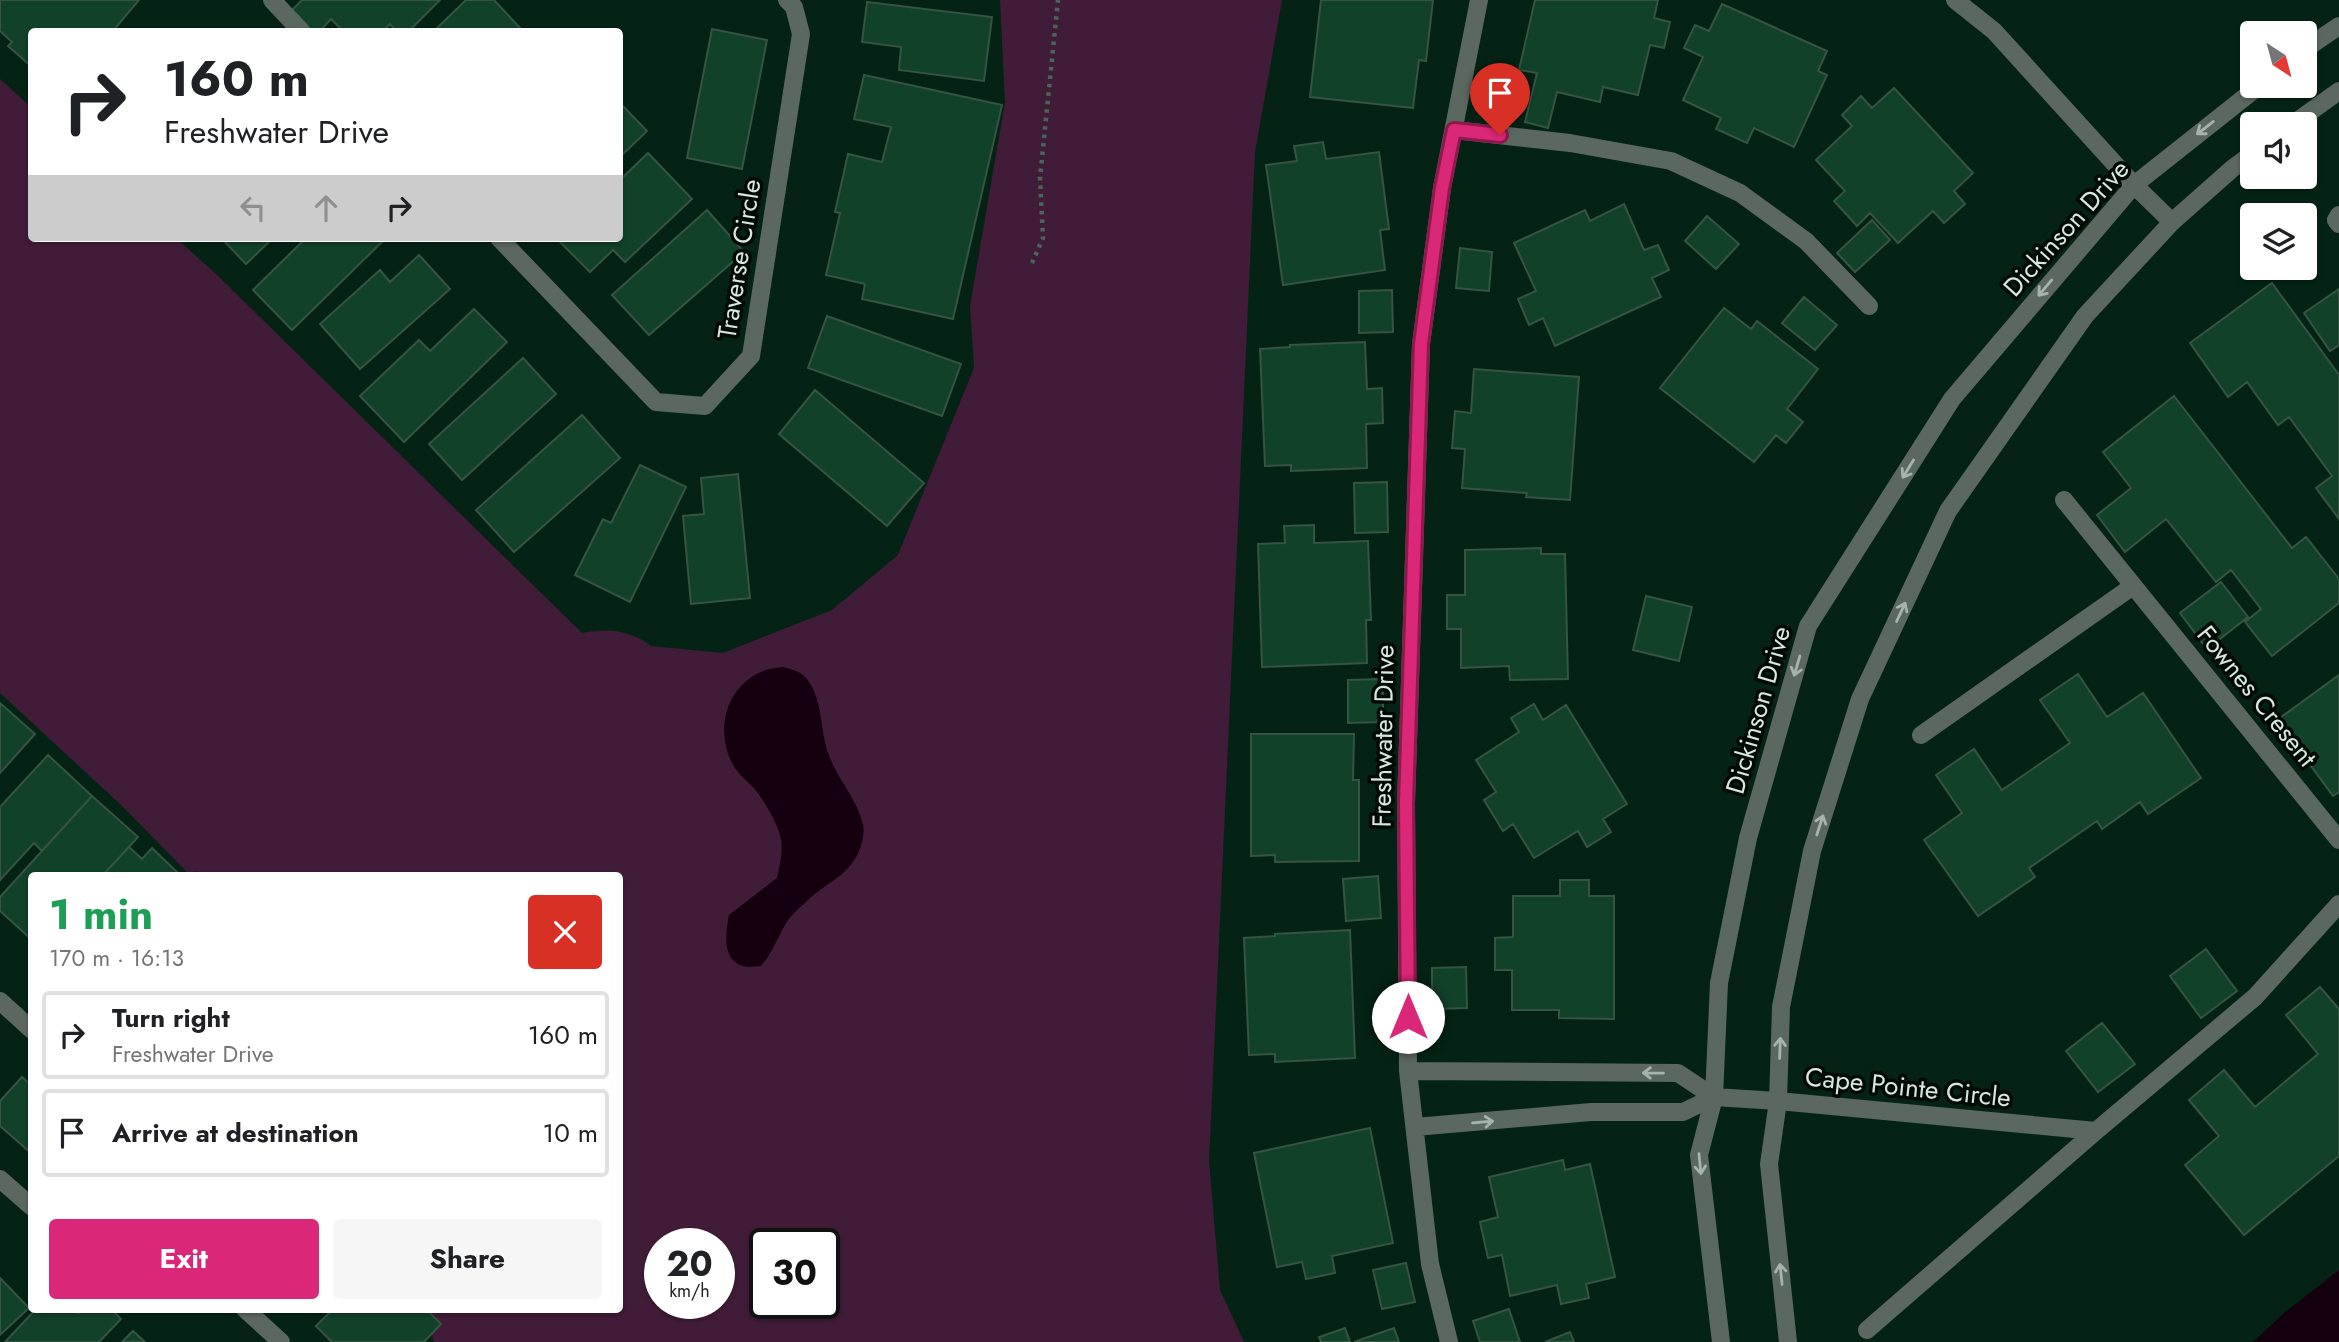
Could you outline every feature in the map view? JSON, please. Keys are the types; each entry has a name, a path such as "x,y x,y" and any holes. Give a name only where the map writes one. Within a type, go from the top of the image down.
{"street":[{"path":"272,0 298,28"},
{"name":"Traverse Circle","path":"503,242 656,402 705,406 751,356 801,34 794,7 787,0"},
{"name":"Freshwater Drive","path":"1449,1342 1430,1264 1408,1071 1406,803 1421,344 1442,188 1479,0"},
{"path":"1955,0 1994,31 2134,185 2172,222"},
{"path":"2317,42 2339,26"},
{"path":"2309,112 2339,90"},
{"name":"Dickinson Drive","path":"1721,1342 1699,1155 1714,1097 1719,983 1748,838 1808,626 1952,400 2134,185 2244,98"},
{"path":"1454,130 1570,143 1671,161 1740,193 1806,241 1868,306"},
{"path":"1788,1342 1769,1164 1778,1101 1781,1007 1812,851 1860,699 1948,511 2085,316 2172,222 2240,162"},
{"name":"Fownes Cresent","path":"2064,500 2339,840"},
{"path":"1921,735 2133,586"},
{"path":"1867,1330 2255,997 2339,904"},
{"path":"0,1000 28,1026"},
{"path":"1408,1071 1678,1073 1714,1097"},
{"name":"Cape Pointe Circle","path":"1415,1127 1591,1112 1683,1112 1714,1097 2096,1131"},
{"path":"0,1179 28,1204"},
{"path":"249,1313 281,1342"}],"path":[{"path":"1032,263 1043,238 1040,178 1058,0"}],"shaded area":[{"path":"1000,0 1282,0 1255,152 1209,1161 1220,1290 1244,1342 434,1342 426,1313 623,1313 623,872 187,872 121,805 0,693 0,79 28,104 28,242 180,242 582,633 618,632 651,646 723,653 832,610 898,555 974,368 970,306 1005,102"},
{"path":"782,667 801,673 814,690 827,749 861,816 863,834 859,851 849,867 792,915 761,966 747,967 736,962 728,951 726,937 729,915 777,878 781,840 764,802 735,768 725,741 724,727 726,714 738,689 761,672"},
{"path":"2339,1270 2339,1342 2253,1342 2284,1313"}],"building":[{"path":"0,0 139,0 115,28 28,28 28,64 8,46 12,42 0,31"},
{"path":"302,0 440,0 412,28 394,28 390,24 386,28 340,28 331,19 323,28 306,28 291,11"},
{"path":"466,0 494,0 520,28 437,28"},
{"path":"1321,0 1433,0 1426,61 1419,60 1413,108 1310,97"},
{"path":"1535,0 1658,0 1654,18 1670,22 1664,48 1650,45 1638,95 1603,87 1600,102 1557,92 1548,128 1525,122 1537,73 1519,70"},
{"path":"867,2 992,17 984,81 899,70 901,47 862,42"},
{"path":"1722,4 1827,51 1818,71 1827,75 1794,147 1754,128 1747,143 1716,129 1721,118 1683,100 1703,57 1684,48 1695,25 1709,31"},
{"path":"712,29 767,40 742,169 687,158"},
{"path":"864,75 1002,105 953,319 862,299 865,284 826,275 840,213 835,212 848,154 882,162 891,127 854,119"},
{"path":"1894,88 1973,173 1954,191 1965,204 1944,223 1933,211 1898,243 1870,213 1857,226 1834,201 1845,191 1816,160 1852,126 1842,115 1861,96 1872,108"},
{"path":"623,106 647,131 623,154"},
{"path":"1323,142 1326,159 1379,152 1389,229 1380,230 1385,270 1283,285 1266,165 1297,161 1294,146"},
{"path":"648,153 692,199 625,262 613,250 590,272 560,242 623,242 623,177"},
{"path":"1624,204 1644,250 1658,245 1669,270 1652,278 1661,297 1555,346 1543,318 1529,325 1518,299 1536,291 1514,243 1585,210 1590,221"},
{"path":"707,210 744,252 649,335 612,295"},
{"path":"1707,216 1739,244 1716,269 1685,241"},
{"path":"1872,220 1890,240 1855,272 1837,253"},
{"path":"225,242 269,242 246,264"},
{"path":"302,242 382,242 292,330 253,290"},
{"path":"1460,248 1492,252 1489,291 1456,288"},
{"path":"419,255 450,289 360,369 320,324 380,270 390,282"},
{"path":"2272,283 2339,375 2339,519 2316,488 2332,476 2289,417 2278,425 2247,382 2228,397 2190,343"},
{"path":"2339,289 2339,345 2330,351 2304,313"},
{"path":"1392,290 1393,332 1359,333 1359,291"},
{"path":"1804,297 1837,325 1815,350 1782,323"},
{"path":"1724,308 1751,329 1757,321 1818,369 1787,409 1803,422 1786,443 1776,435 1754,462 1660,388"},
{"path":"474,309 507,342 404,442 360,396 419,340 430,351"},
{"path":"827,316 961,364 942,416 808,368"},
{"path":"1365,342 1367,389 1382,388 1383,423 1366,424 1367,468 1291,471 1291,465 1265,466 1260,349"},
{"path":"523,358 556,394 462,480 429,444"},
{"path":"1474,369 1579,377 1570,500 1526,497 1527,493 1462,488 1465,449 1452,448 1455,411 1471,413"},
{"path":"815,390 924,483 887,526 779,434"},
{"path":"2174,396 2292,548 2306,537 2339,579 2339,603 2272,656 2245,622 2261,609 2231,570 2216,582 2166,519 2125,552 2097,515 2131,488 2103,452"},
{"path":"582,415 620,458 514,552 476,510"},
{"path":"640,465 686,487 630,602 575,575 603,519 611,523"},
{"path":"738,474 750,598 691,604 683,516 704,514 701,478"},
{"path":"1387,482 1388,532 1355,533 1354,483"},
{"path":"1314,525 1314,543 1368,541 1371,620 1366,620 1367,663 1262,667 1258,544 1285,543 1284,526"},
{"path":"1541,548 1541,554 1565,554 1568,679 1510,680 1509,666 1461,668 1461,629 1447,629 1447,595 1465,595 1465,550"},
{"path":"2221,582 2248,617 2207,649 2180,613"},
{"path":"1646,596 1692,607 1679,661 1633,650"},
{"path":"2078,674 2107,717 2143,693 2201,778 2148,814 2140,802 2102,829 2097,821 2029,868 2035,877 1978,916 1924,840 1962,813 1936,775 1974,749 2002,790 2070,743 2040,700"},
{"path":"2339,675 2339,792 2333,796 2277,720"},
{"path":"1383,679 1383,722 1348,723 1348,680"},
{"path":"0,703 35,734 0,773"},
{"path":"1534,704 1543,720 1566,705 1627,804 1603,819 1611,832 1587,847 1578,831 1534,858 1513,824 1503,831 1484,800 1496,792 1476,760 1519,732 1511,718"},
{"path":"1251,734 1354,734 1353,780 1359,780 1359,861 1275,862 1275,855 1251,856"},
{"path":"48,755 92,796 42,851 34,843 0,880 0,807"},
{"path":"92,796 138,837 106,872 28,872 28,936 0,911 0,897"},
{"path":"129,847 142,859 152,848 177,872 106,872"},
{"path":"1378,876 1381,918 1346,921 1343,879"},
{"path":"1560,880 1589,880 1589,896 1614,896 1614,1019 1559,1018 1559,1010 1512,1010 1512,970 1495,970 1495,938 1513,937 1513,896 1560,896"},
{"path":"1350,930 1355,1058 1275,1062 1275,1054 1249,1055 1244,938"},
{"path":"2206,949 2237,991 2201,1018 2170,976"},
{"path":"1466,967 1467,1008 1432,1009 1432,968"},
{"path":"2320,987 2339,1009 2339,1156 2244,1235 2185,1165 2219,1136 2189,1100 2224,1070 2255,1107 2318,1054 2286,1015"},
{"path":"2102,1023 2135,1064 2098,1092 2066,1051"},
{"path":"22,1077 28,1082 28,1150 0,1126 0,1101"},
{"path":"1370,1128 1393,1243 1332,1256 1335,1273 1306,1279 1302,1262 1277,1267 1254,1153"},
{"path":"1563,1160 1565,1170 1590,1164 1615,1277 1586,1284 1589,1298 1561,1304 1557,1285 1510,1296 1502,1255 1488,1258 1480,1222 1498,1217 1489,1177"},
{"path":"1406,1263 1415,1302 1382,1309 1373,1270"},
{"path":"0,1278 28,1309 0,1335"},
{"path":"1509,1309 1520,1342 1480,1342 1473,1321"},
{"path":"32,1313 115,1313 121,1319 99,1342 5,1342"},
{"path":"329,1313 430,1313 441,1324 424,1342 332,1342 316,1326"},
{"path":"1345,1328 1350,1342 1321,1342 1319,1337"},
{"path":"1394,1328 1399,1342 1354,1342"},
{"path":"133,1331 145,1342 122,1342"},
{"path":"1570,1332 1574,1342 1545,1342"}],"route":[{"path":"1408,1017 1406,803 1421,344 1442,188 1454,130 1500,135"}]}
